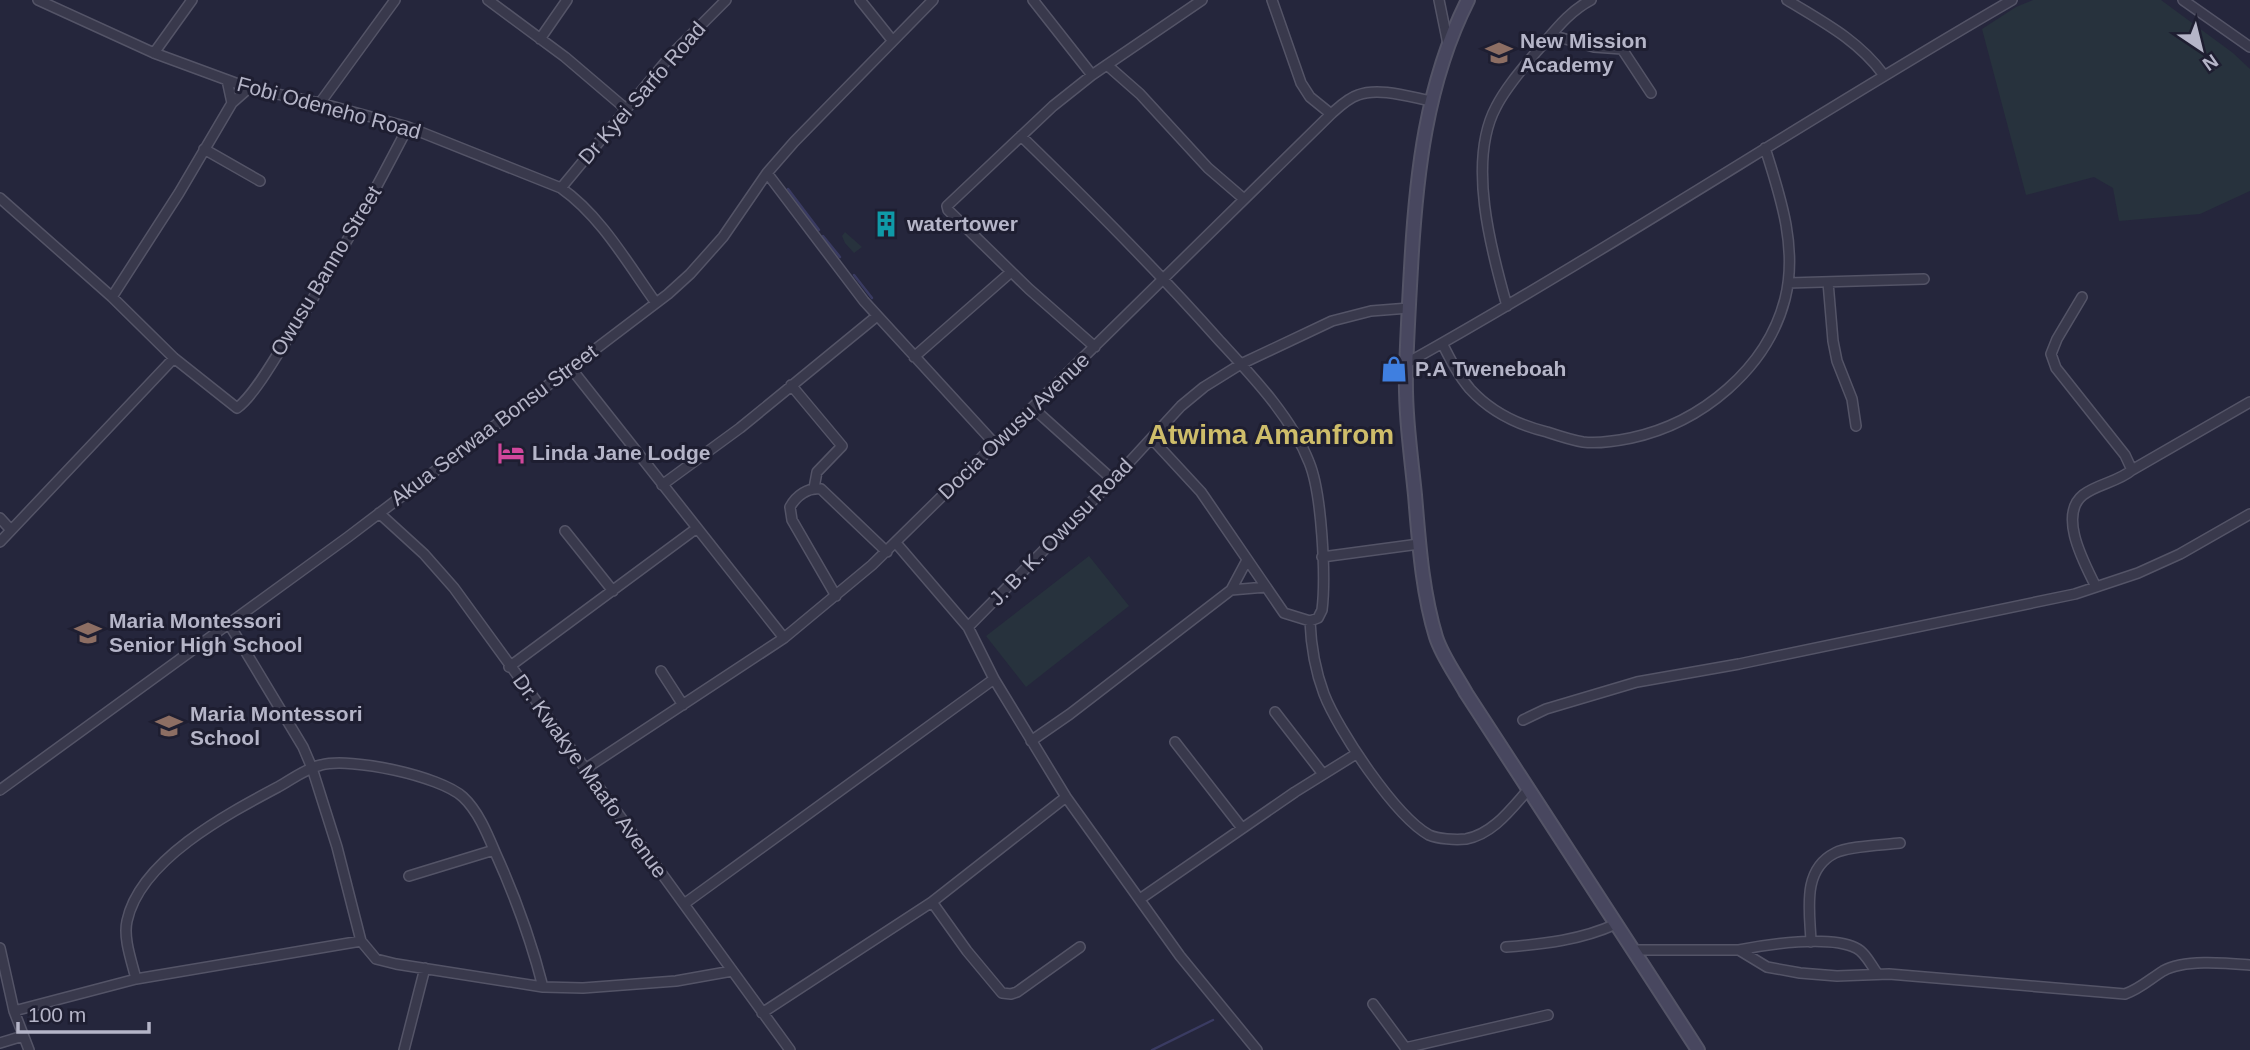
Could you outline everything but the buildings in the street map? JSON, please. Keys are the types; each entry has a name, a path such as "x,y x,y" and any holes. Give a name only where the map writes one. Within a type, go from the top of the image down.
{"street":[{"name":"Fobi Odeneho Road","path":"38,0 155,53 249,88 320,103 408,127 561,188 596,220 656,303"},
{"path":"155,53 192,0"},
{"path":"320,103 395,0"},
{"path":"488,0 565,57 626,109"},
{"path":"540,39 567,0"},
{"name":"Dr Kyei Sarfo Road","path":"561,188 671,54 726,0"},
{"path":"860,0 892,40"},
{"name":"Akua Serwaa Bonsu Street","path":"0,790 379,513 656,303 690,274 723,237 767,173 933,0"},
{"path":"1033,0 1091,75"},
{"path":"1095,347 1011,272 947,206 1091,75 1202,0"},
{"path":"1272,0 1301,83 1310,97 1331,114"},
{"path":"1438,0 1447,44"},
{"path":"1468,0 1447,44 1431,101 1423,141 1415,215 1406,363 1419,544 1428,601 1439,646 1528,790 1698,1050"},
{"path":"1507,306 1489,239 1485,210 1486,141 1491,118 1501,98 1551,35 1571,13 1591,0"},
{"path":"1787,0 1858,45 1883,74"},
{"path":"1406,363 1507,306 1883,74 2012,0"},
{"path":"2190,2 2250,47"},
{"path":"1551,35 1594,47 1622,49 1651,93"},
{"path":"1107,65 1140,94 1208,167 1244,199"},
{"path":"227,80 233,103"},
{"path":"112,297 233,103 249,88"},
{"name":"Docia Owusu Avenue","path":"585,769 784,638 836,596 896,543 1244,199 1352,97 1366,93 1431,101"},
{"name":"Owusu Banno Street","path":"174,358 235,407 240,406 314,300 408,127"},
{"path":"1021,136 1164,279 1241,364 1290,428 1309,462 1317,491 1322,557 1322,610 1318,618 1310,621 1285,614 1201,492 1152,439"},
{"path":"1442,343 1471,390 1511,420 1530,428 1583,442 1624,439 1653,433 1698,411 1753,363 1778,322 1788,283 1786,225 1765,148"},
{"path":"204,149 260,181"},
{"path":"767,173 877,316 996,444"},
{"path":"0,198 112,297 174,358 0,542"},
{"path":"914,357 1011,272"},
{"path":"1788,283 1924,279"},
{"path":"1828,282 1833,341 1837,361 1852,399 1856,426"},
{"path":"2082,298 2051,354 2056,368 2125,455 2132,470"},
{"name":"J. B. K. Owusu Road","path":"968,627 1113,480 1181,406 1204,387 1241,364 1332,321 1371,311 1409,308"},
{"path":"662,485 740,428 877,316"},
{"path":"570,367 784,638"},
{"path":"791,385 842,446 817,472 814,488"},
{"path":"2096,587 2075,545 2074,509 2084,494 2124,477 2250,402"},
{"path":"1033,408 1113,480"},
{"path":"836,596 790,513 793,502 814,488 821,489 887,551"},
{"name":"Dr. Kwakye Maafo Avenue","path":"379,513 419,548 445,577 790,1050"},
{"path":"1524,720 1574,700 1637,682 1895,632 2096,587 2138,573 2180,554 2250,514"},
{"path":"0,517 11,530"},
{"path":"509,667 697,528"},
{"path":"565,531 612,591"},
{"path":"896,543 968,627 994,680 1066,797 1180,956 1257,1050"},
{"path":"1322,557 1419,544"},
{"path":"1031,741 1070,715 1231,590 1247,560"},
{"path":"1231,590 1266,587"},
{"path":"1310,621 1316,669 1323,690 1356,754 1404,812 1432,837 1467,838 1487,831 1501,820 1528,790"},
{"path":"229,624 296,734 312,768 337,847 361,941 376,959 543,987 619,986 676,981 732,971"},
{"path":"660,671 683,705"},
{"path":"684,904 994,680"},
{"path":"1275,712 1323,774"},
{"path":"1175,741 1242,828"},
{"path":"1140,899 1356,754"},
{"path":"136,979 127,936 127,920 143,886 168,858 206,829 248,803 312,768 335,763 425,777 443,783 466,799 475,811 494,850 521,913 543,987"},
{"path":"762,1013 932,902 1066,797"},
{"path":"1811,942 1811,882 1825,860 1836,852 1900,843"},
{"path":"409,876 494,850"},
{"path":"932,902 975,962 1002,993 1017,992 1080,947"},
{"path":"1506,947 1566,940 1589,935 1616,924"},
{"path":"14,1011 136,979 361,941"},
{"path":"1633,950 1740,950 1811,942 1856,948 1877,973"},
{"path":"0,947 14,1011 29,1050"},
{"path":"1740,950 1773,970 1825,976 1877,973 2125,993 2178,965 2250,965"},
{"path":"404,1050 425,968"},
{"path":"1373,1004 1406,1049 1431,1047 1495,1026 1548,1015"},
{"path":"0,1043 23,1036"}],"shaded area":[{"path":"2033,0 2161,0 2233,53 2250,69 2250,191 2200,214 2119,221 2113,188 2094,177 2026,195 1982,29 2016,7"},
{"path":"845,232 862,247 854,253 842,236"},
{"path":"1089,556 1129,606 1026,687 986,636"}],"waterway":[{"path":"788,189 819,230"},
{"path":"823,236 840,257"},
{"path":"854,275 872,298"},
{"path":"1152,1050 1213,1020"}],"place":[{"name":"New Mission Academy","path":"1499,53"},
{"name":"watertower","path":"886,224"},
{"name":"P.A Tweneboah","path":"1394,369"},
{"name":"Linda Jane Lodge","path":"511,453"},
{"name":"Maria Montessori Senior High School","path":"88,633"},
{"name":"Maria Montessori School","path":"169,726"}],"district":[{"name":"Atwima Amanfrom","path":"1271,434"}]}
